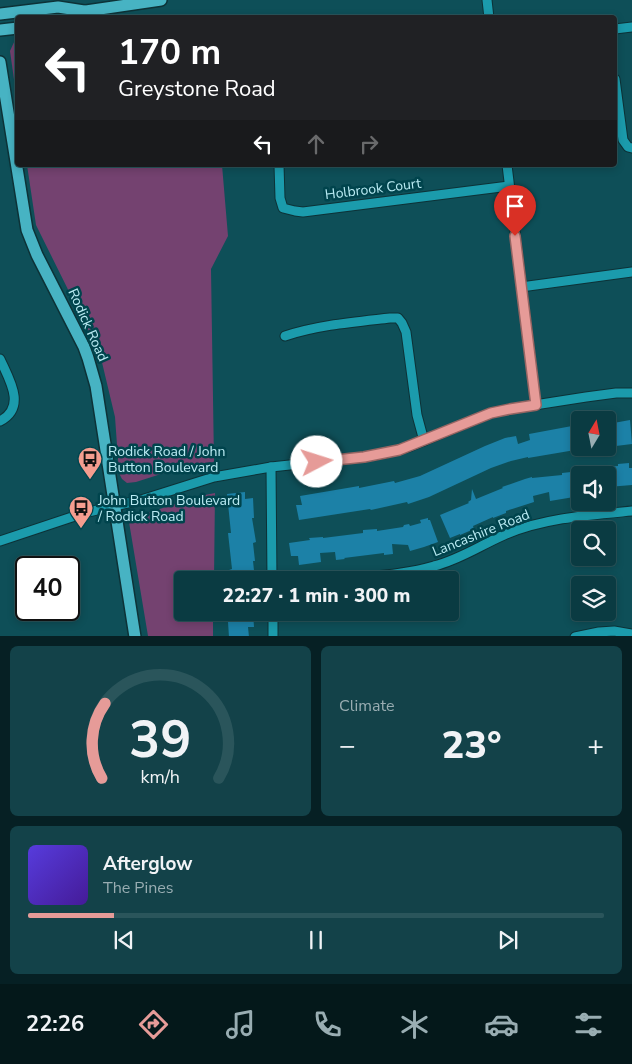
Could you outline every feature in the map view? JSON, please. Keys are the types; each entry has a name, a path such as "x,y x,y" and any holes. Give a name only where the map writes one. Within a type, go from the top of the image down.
{"main road":[{"path":"0,14 58,7 86,11 161,0"},
{"path":"77,15 86,11"},
{"path":"0,30 15,28"},
{"name":"Rodick Road","path":"0,62 15,155"},
{"name":"Rodick Road","path":"17,167 27,230 37,255 78,334 94,379 135,636"}],"street":[{"path":"486,0 488,15"},
{"path":"617,29 632,27"},
{"path":"617,94 623,140 628,147 632,148"},
{"name":"Holbrook Court","path":"279,167 280,202 283,208 303,212 509,186"},
{"path":"507,167 536,405"},
{"path":"522,287 632,272"},
{"path":"285,336 302,330 320,327 398,318 406,332 416,415 424,440"},
{"path":"0,359 10,381 15,405 7,416 0,420"},
{"path":"0,541 84,514 141,500 214,477 271,467 386,453 399,450 491,413 586,397 632,393"},
{"path":"271,467 272,571"},
{"name":"Lancashire Road","path":"415,571 437,566 505,535 531,526 558,520 632,511"},
{"path":"273,621 273,636"},
{"path":"575,636 614,630 632,634"}],"shaded area":[{"path":"15,40 15,87 10,51"},
{"path":"27,167 222,167 228,236 211,269 214,462 186,466 136,482 127,483 122,479 119,473 115,417 100,354 36,225"},
{"path":"215,493 214,571 174,571 174,621 213,621 213,636 148,636 129,522 135,517"}],"building":[{"path":"630,420 632,444 616,446 616,423"},
{"path":"571,426 571,451 511,461 491,468 429,497 408,504 407,502 371,510 299,520 296,505 302,505 300,496 394,481 395,483 420,476 505,438 516,436 518,444 530,440 529,434"},
{"path":"629,463 629,468 632,468 632,485 616,486 616,466 618,464"},
{"path":"571,472 571,498 550,501 549,492 533,496 534,502 506,511 506,513 473,526 474,529 450,538 440,515 469,503 472,489 476,499 502,487 532,477 562,475 562,473"},
{"path":"245,492 245,499 253,498 254,518 252,518 256,542 253,543 254,571 229,571 232,569 228,533 231,533 227,494"},
{"path":"428,518 438,542 410,551 408,545 392,544 393,554 384,555 384,553 336,560 335,552 320,553 321,562 299,565 298,556 291,556 289,543 310,540 309,538 363,533 363,530 377,529 377,531 403,527 409,524 410,526 421,523 420,520"},
{"path":"254,621 254,627 248,627 249,636 229,636 228,622"}],"place":[{"name":"Rodick Road / John Button Boulevard","path":"90,480"},
{"name":"John Button Boulevard / Rodick Road","path":"81,529"}],"route":[{"path":"317,462 364,457 399,450 491,413 536,405 515,236"}]}
